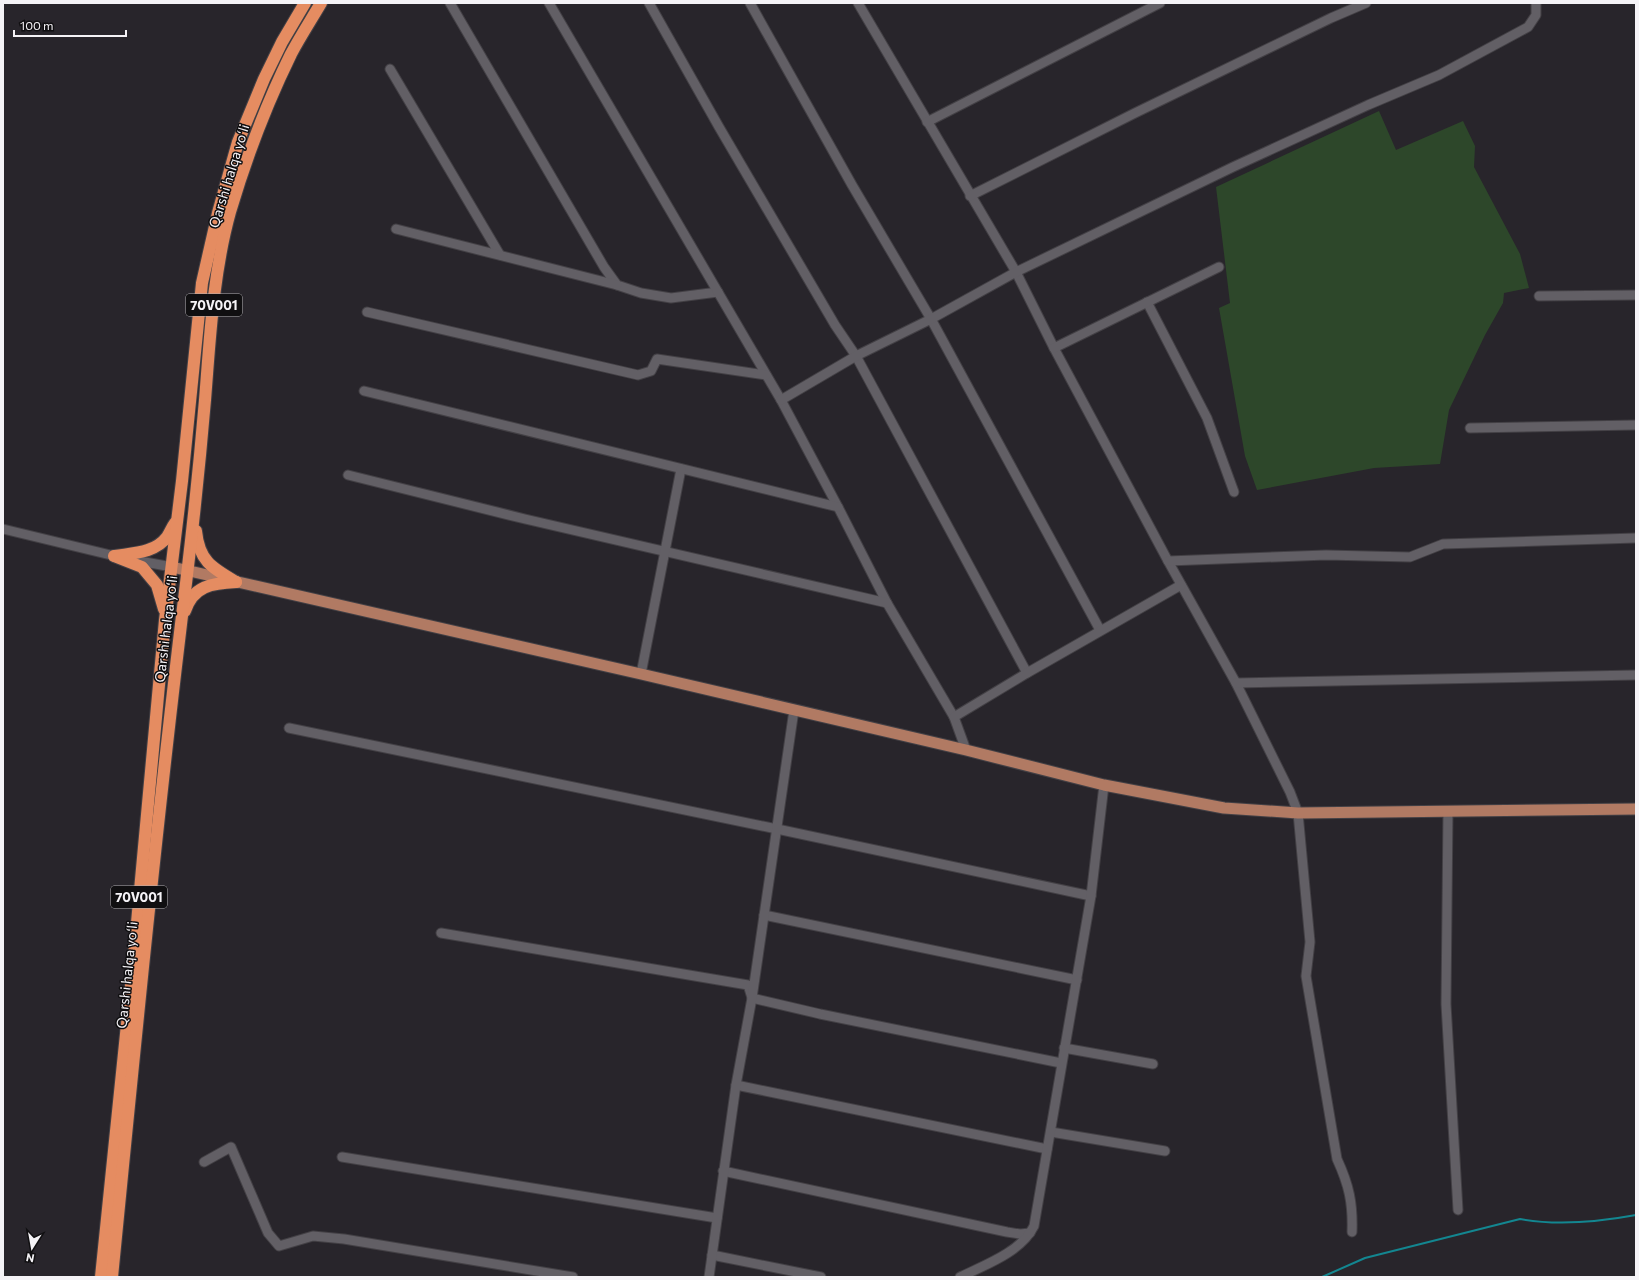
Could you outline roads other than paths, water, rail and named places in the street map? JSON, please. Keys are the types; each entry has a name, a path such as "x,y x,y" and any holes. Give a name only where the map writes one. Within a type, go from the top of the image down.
{"highway":[{"name":"Qarshi halqa yoʻli","path":"112,1277 122,1122 166,620 202,283 218,213 238,142 264,79 282,42 305,3"},
{"name":"Qarshi halqa yoʻli","path":"100,1277 122,1122 195,510 218,273 230,215 250,152 268,103 293,51 321,3"},
{"path":"195,510 196,534 200,552 213,569 236,582"},
{"path":"114,556 154,548 167,537 178,516"},
{"path":"114,556 142,567 157,584 163,603 166,620"},
{"path":"181,625 188,601 196,593 207,586 219,583 236,582"}],"main road":[{"path":"172,567 966,750 1104,785 1224,808 1298,813 1636,809"}],"street":[{"path":"450,3 600,260 617,285"},
{"path":"549,3 781,400 887,603 954,717 966,750"},
{"path":"649,3 719,127 835,325 856,356 1027,673"},
{"path":"750,3 852,185 931,319 1100,630"},
{"path":"858,3 1016,272 1054,348 1168,561 1236,683 1290,792 1298,813 1310,942 1306,976 1337,1159 1347,1180 1353,1210 1352,1232"},
{"path":"927,122 1160,3"},
{"path":"970,196 1135,113 1331,18 1366,3"},
{"path":"781,400 856,356 931,319 1016,272 1233,167 1368,105 1439,75 1528,27 1536,15 1536,3"},
{"path":"390,70 500,255"},
{"path":"396,229 617,285 641,293 671,298 718,292"},
{"path":"1054,348 1218,267"},
{"path":"1539,296 1636,296"},
{"path":"1147,302 1208,418 1234,492"},
{"path":"367,312 638,375 651,371 657,359 766,376"},
{"path":"364,391 838,507"},
{"path":"1470,428 1636,425"},
{"path":"641,674 681,469"},
{"path":"348,475 525,519 887,603"},
{"path":"3,529 114,556 172,567"},
{"path":"1168,561 1326,555 1410,557 1443,544 1636,538"},
{"path":"954,717 1100,630 1181,585"},
{"path":"1236,683 1636,675"},
{"path":"709,1277 723,1171 736,1085 752,998 794,710"},
{"path":"289,728 1091,896"},
{"path":"960,1277 995,1260 1024,1242 1034,1226 1091,896 1104,785"},
{"path":"1448,811 1446,1004 1458,1210"},
{"path":"764,915 1077,980"},
{"path":"441,933 748,985 752,998"},
{"path":"752,998 1061,1064"},
{"path":"1064,1048 1154,1064"},
{"path":"736,1085 1047,1149"},
{"path":"1051,1132 1165,1151"},
{"path":"204,1162 231,1147 268,1233 279,1246 313,1236 344,1239 573,1277"},
{"path":"342,1157 717,1218"},
{"path":"723,1171 1007,1232 1020,1234 1030,1233"},
{"path":"712,1255 820,1277"}],"waterway":[{"path":"1322,1277 1365,1258 1520,1219 1563,1223 1607,1220 1636,1215"}]}
